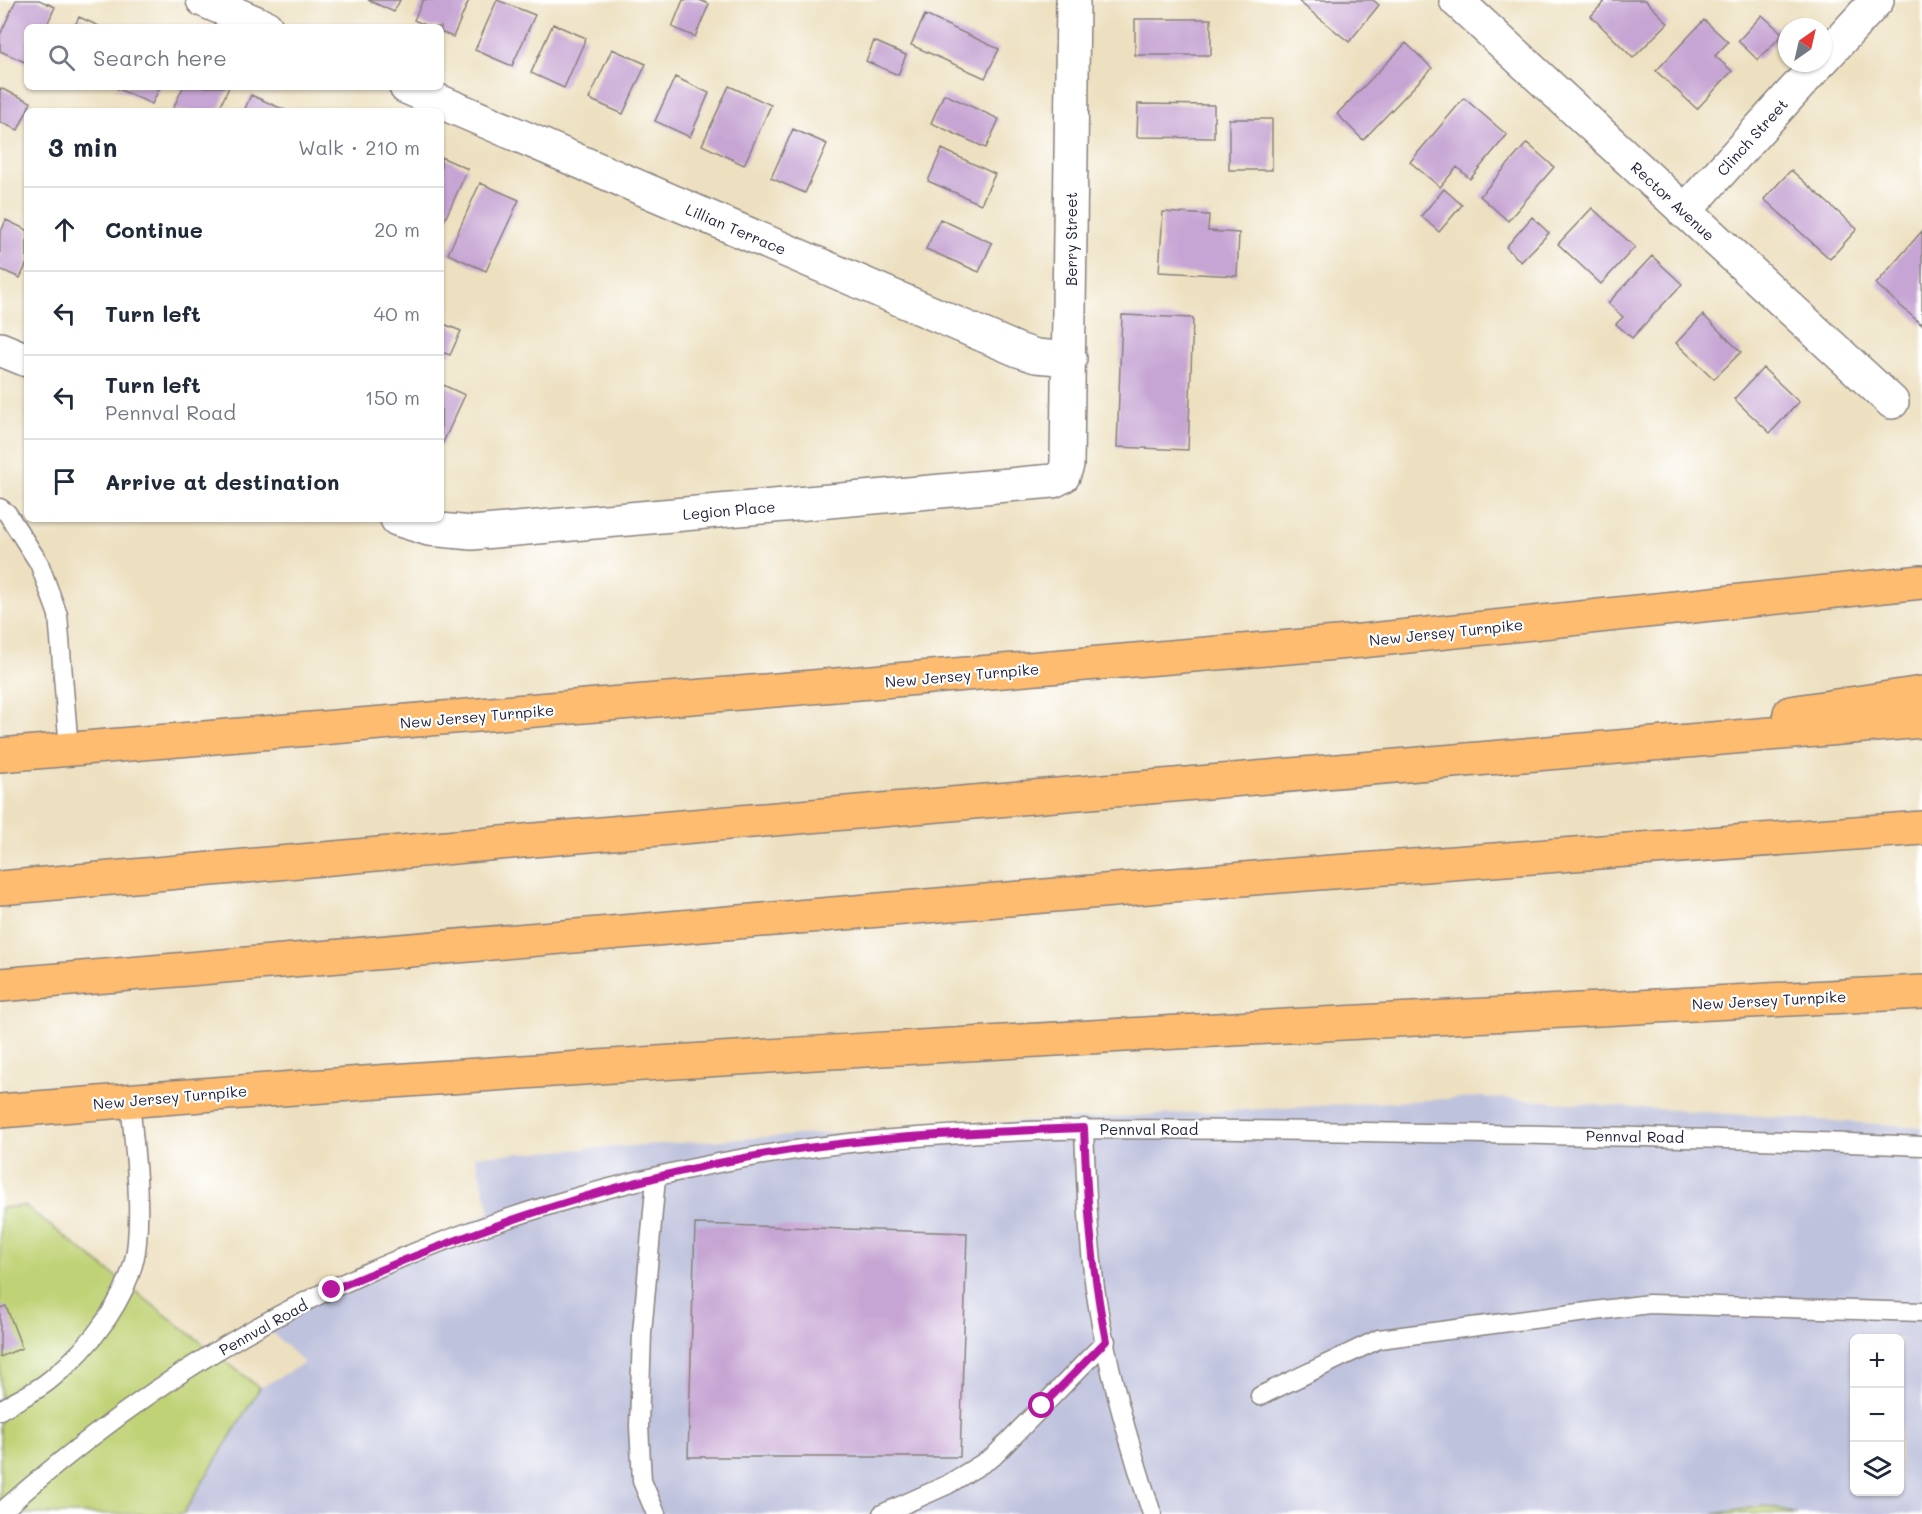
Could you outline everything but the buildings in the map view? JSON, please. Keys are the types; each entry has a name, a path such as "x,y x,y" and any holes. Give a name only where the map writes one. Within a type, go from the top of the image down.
{"highway":[{"name":"New Jersey Turnpike","path":"0,755 1360,640 1922,582"},
{"path":"1503,757 1922,693"},
{"path":"0,888 1922,721"},
{"path":"0,985 1279,876 1922,828"},
{"name":"New Jersey Turnpike","path":"0,1111 362,1081 952,1044 1922,992"}],"street":[{"path":"203,0 259,24"},
{"name":"Berry Street","path":"1063,476 1067,465 1070,359 1073,0"},
{"name":"Rector Avenue","path":"1456,0 1892,402"},
{"path":"1832,49 1877,0"},
{"name":"Clinch Street","path":"1684,212 1811,72"},
{"name":"Lillian Terrace","path":"413,90 1018,350 1051,358 1070,359"},
{"path":"0,349 24,359"},
{"name":"Legion Place","path":"407,522 429,529 472,533 1053,481 1063,476"}],"lane":[{"path":"0,508 7,513 39,563 58,615 69,749"},
{"path":"0,1410 50,1380 94,1338 124,1290 137,1245 138,1190 130,1100"},
{"path":"1084,1128 1095,1289 1129,1443 1152,1514"},
{"name":"Pennval Road","path":"0,1513 105,1428 174,1379 246,1334 332,1290 486,1227 572,1200 656,1178 772,1153 875,1140 1084,1128 1646,1136 1922,1146"},
{"path":"656,1178 642,1333 639,1426 642,1480 656,1514"},
{"path":"1260,1396 1379,1339 1649,1304 1922,1312"},
{"path":"882,1514 947,1485 993,1457 1106,1341"}],"shaded area":[{"path":"1481,1097 1922,1127 1922,1514 1797,1514 1764,1506 1714,1514 183,1514 260,1388 304,1363 266,1327 490,1212 475,1156 861,1131"}],"green space":[{"path":"25,1206 260,1388 183,1514 0,1514 0,1208"},
{"path":"1764,1506 1797,1514 1714,1514"}],"route":[{"path":"332,1290 404,1258 486,1227 572,1200 670,1175 772,1153 875,1140 1084,1128 1095,1289 1106,1341 1042,1406"}]}
